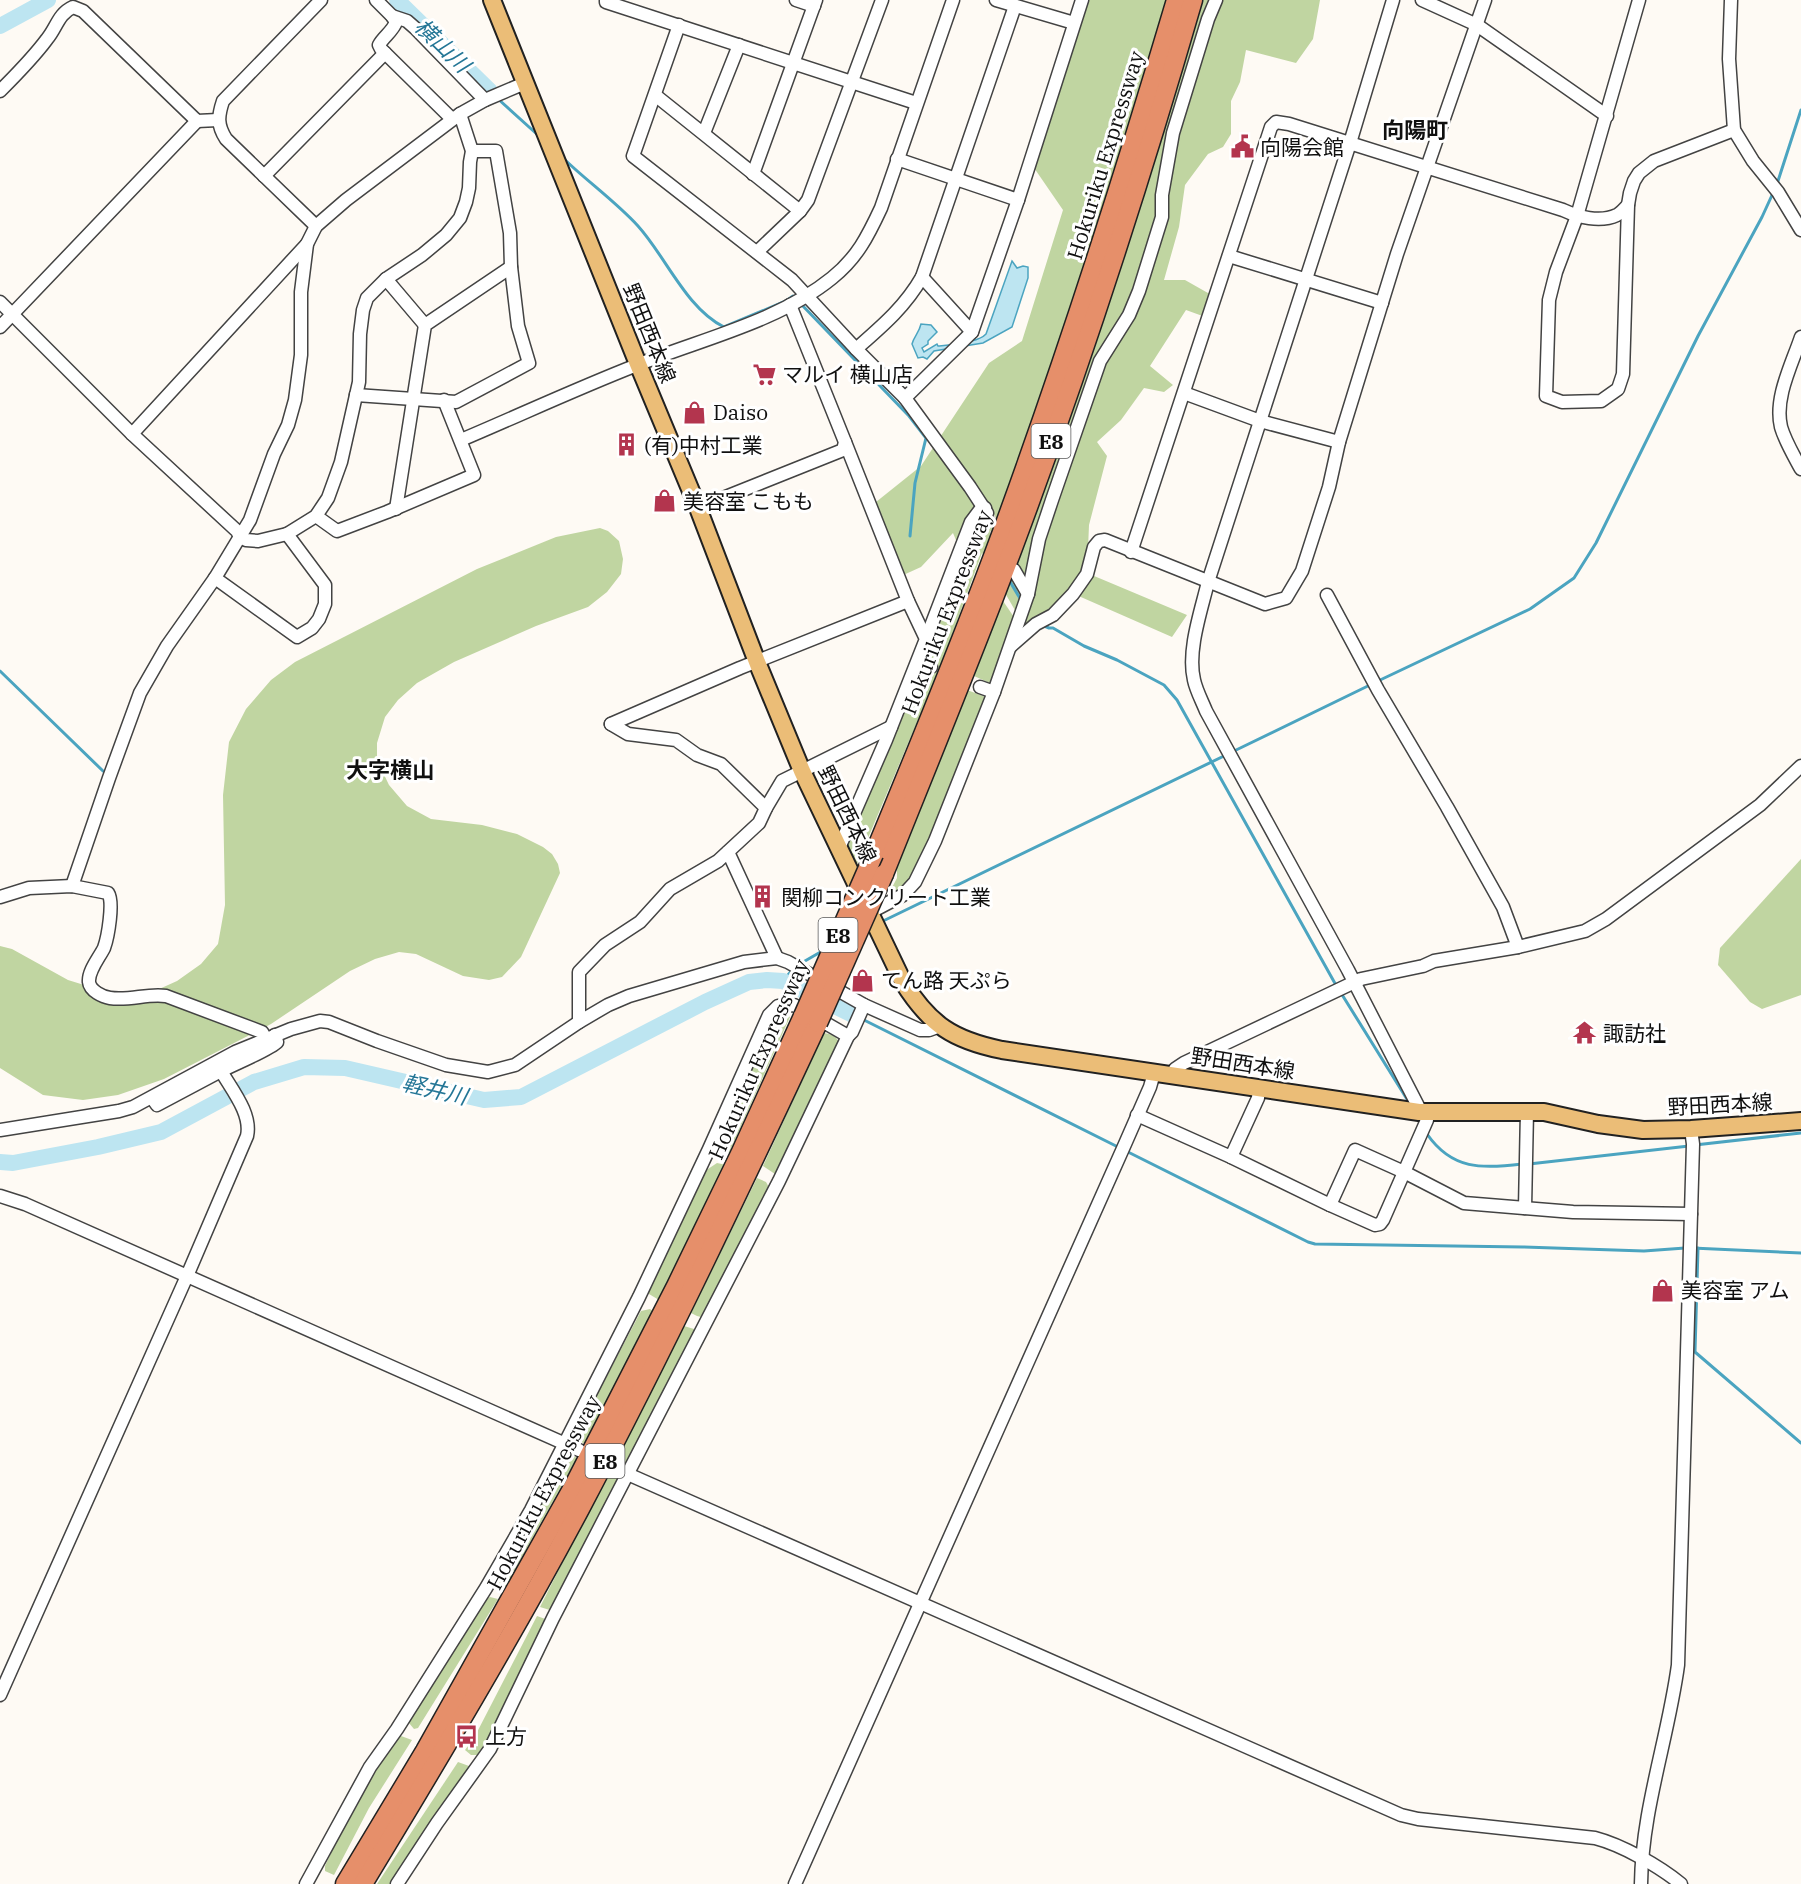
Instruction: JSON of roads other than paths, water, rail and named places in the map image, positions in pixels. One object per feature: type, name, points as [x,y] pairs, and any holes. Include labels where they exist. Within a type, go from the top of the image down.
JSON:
[{"type":"highway","name":"Hokuriku Expressway","points":[[363,1884],[446,1746],[580,1508],[692,1290],[811,1020],[874,854],[946,679],[1051,395],[1107,227],[1176,0]]},
{"type":"highway","name":"Hokuriku Expressway","points":[[345,1884],[425,1751],[572,1489],[884,874],[994,596],[1065,404],[1122,233],[1193,0]]},
{"type":"main road","name":"野田西本線","points":[[492,0],[802,771],[869,913],[911,994],[922,1010],[940,1026],[962,1039],[985,1047],[1423,1112],[1527,1111],[1692,1140],[1801,1121]]},
{"type":"street","points":[[316,226],[226,139],[220,130],[218,120],[223,101],[321,0]]},
{"type":"street","points":[[0,302],[132,434],[237,531],[240,537],[258,541],[287,534],[316,516],[328,498],[341,462],[359,382],[360,334],[367,298],[386,279],[422,255],[446,235],[459,218],[469,188],[472,151],[456,116],[385,53],[379,45],[396,22],[376,0]]},
{"type":"street","points":[[606,0],[606,2],[916,103]]},
{"type":"street","points":[[753,174],[815,3],[796,0]]},
{"type":"street","points":[[757,252],[800,211],[808,200],[882,0]]},
{"type":"street","points":[[461,440],[638,364],[768,316],[798,301],[833,278],[853,259],[881,208],[953,0]]},
{"type":"street","points":[[996,0],[1074,23]]},
{"type":"street","points":[[905,398],[972,332],[1018,200],[1082,0]]},
{"type":"street","points":[[869,913],[903,895],[915,882],[934,841],[994,692],[1027,597],[1039,539],[1100,361],[1130,315],[1139,291],[1162,217],[1162,195],[1173,132],[1216,0]]},
{"type":"street","points":[[1137,1115],[1231,1157],[1372,1225],[1378,1225],[1383,1220],[1427,1120],[1206,711],[1194,679],[1193,653],[1208,582],[1350,143],[1393,0]]},
{"type":"street","points":[[1422,0],[1477,25],[1607,116]]},
{"type":"street","points":[[1011,647],[1061,609],[1074,594],[1087,574],[1094,547],[1099,541],[1105,540],[1265,604],[1286,598],[1302,571],[1382,303],[1485,0]]},
{"type":"street","points":[[1639,0],[1607,116],[1549,300],[1546,396],[1562,402],[1601,401],[1618,389],[1623,374],[1628,205],[1634,181],[1654,161],[1734,130]]},
{"type":"street","points":[[1731,0],[1729,59],[1734,130],[1753,161],[1778,192],[1801,230]]},
{"type":"street","points":[[856,349],[900,309],[922,278],[1015,6]]},
{"type":"street","points":[[0,91],[44,44],[65,11],[73,7],[83,11],[197,121]]},
{"type":"street","points":[[392,16],[407,21],[416,28],[487,99]]},
{"type":"street","points":[[679,26],[633,156],[792,280],[845,442],[908,601],[926,639]]},
{"type":"street","points":[[704,133],[739,45]]},
{"type":"street","points":[[264,176],[385,53]]},
{"type":"street","points":[[132,434],[307,244],[316,226],[346,200],[456,116],[487,99],[525,83]]},
{"type":"street","points":[[655,95],[800,211]]},
{"type":"street","points":[[0,327],[197,121],[218,120]]},
{"type":"street","points":[[1131,552],[1271,127],[1276,122],[1350,143],[1577,216],[1600,218],[1618,215],[1628,205]]},
{"type":"street","points":[[356,395],[456,402],[529,363],[518,326],[511,267],[510,233],[496,151],[472,151]]},
{"type":"street","points":[[897,159],[1018,200]]},
{"type":"street","points":[[72,886],[141,693],[167,646],[215,578],[250,520],[274,454],[288,425],[295,399],[301,356],[301,292],[307,244]]},
{"type":"street","points":[[1229,256],[1382,303]]},
{"type":"street","points":[[396,508],[425,325],[511,267]]},
{"type":"street","points":[[922,278],[972,332]]},
{"type":"street","points":[[386,279],[425,325]]},
{"type":"street","points":[[798,301],[856,349],[905,398],[979,515],[839,848]]},
{"type":"street","points":[[1801,337],[1785,384],[1780,408],[1781,427],[1801,469]]},
{"type":"street","points":[[1184,393],[1260,421],[1339,442]]},
{"type":"street","points":[[316,516],[337,531],[474,475],[444,400]]},
{"type":"street","points":[[698,508],[840,453],[845,442]]},
{"type":"street","points":[[215,578],[297,638],[312,628],[319,619],[325,604],[325,585],[287,534]]},
{"type":"street","points":[[1014,570],[1027,597]]},
{"type":"street","points":[[1327,596],[1375,685],[1503,907],[1518,946]]},
{"type":"street","points":[[766,808],[722,764],[697,755],[676,740],[628,734],[611,724],[908,601]]},
{"type":"street","points":[[918,662],[931,667]]},
{"type":"street","points":[[980,687],[994,692]]},
{"type":"street","points":[[579,1022],[579,972],[605,945],[640,922],[670,889],[718,861],[728,852],[759,823],[782,781],[891,727]]},
{"type":"street","points":[[1174,1075],[1175,1069],[1184,1063],[1354,983],[1385,973],[1423,966],[1434,961],[1585,931],[1606,919],[1760,805],[1801,766]]},
{"type":"street","points":[[728,852],[777,958]]},
{"type":"street","points":[[0,897],[29,888],[72,886],[108,893],[110,896],[106,939],[90,975],[89,982],[92,988],[112,998],[166,996],[262,1032],[277,1042],[223,1076],[158,1105],[152,1098]]},
{"type":"street","points":[[0,1130],[119,1111],[152,1098],[236,1052],[271,1037],[320,1021],[329,1022],[446,1065],[488,1072],[515,1065],[579,1022],[629,996],[744,962],[777,958],[790,963],[863,1007],[920,1030],[940,1026]]},
{"type":"street","points":[[306,1884],[370,1767],[397,1729],[486,1588],[531,1510],[664,1245],[769,1015],[778,1006],[794,1005],[848,1036]]},
{"type":"street","points":[[398,1884],[437,1823],[490,1749],[553,1618],[774,1192],[863,1007]]},
{"type":"street","points":[[795,1884],[1154,1073]]},
{"type":"street","points":[[0,1695],[188,1276],[248,1136],[247,1117],[223,1076]]},
{"type":"street","points":[[1231,1157],[1258,1098],[1259,1088]]},
{"type":"street","points":[[1525,1208],[1527,1111]]},
{"type":"street","points":[[1641,1884],[1647,1816],[1674,1694],[1678,1665],[1692,1140]]},
{"type":"street","points":[[1330,1205],[1355,1150],[1464,1203],[1574,1212],[1691,1214]]},
{"type":"street","points":[[0,1196],[25,1204],[579,1450]]},
{"type":"street","points":[[614,1468],[1401,1815],[1437,1822],[1595,1838],[1611,1843],[1642,1859],[1681,1884]]},
{"type":"water","points":[[1012,261],[1017,268],[1028,267],[1028,278],[1012,327],[983,343],[934,351],[927,359],[918,358],[912,344],[921,324],[931,325],[937,332],[922,348],[924,352],[937,344],[938,346],[964,343],[977,340],[986,334]]},
{"type":"waterway","name":"横山川","points":[[0,26],[48,0]]},
{"type":"waterway","name":"横山川","points":[[397,0],[490,91]]},
{"type":"waterway","points":[[497,98],[539,136]]},
{"type":"waterway","points":[[1777,184],[1801,110]]},
{"type":"waterway","points":[[564,159],[638,226],[698,308],[724,327],[793,296],[794,298]]},
{"type":"waterway","points":[[1378,681],[1530,609],[1574,578],[1596,543],[1698,336],[1773,193]]},
{"type":"waterway","points":[[801,304],[909,416],[926,438],[915,483],[910,536]]},
{"type":"waterway","points":[[1009,580],[1021,600]]},
{"type":"waterway","points":[[1042,625],[1053,628],[1084,646],[1117,660],[1164,685],[1177,700],[1337,987]]},
{"type":"waterway","points":[[0,671],[103,771]]},
{"type":"waterway","points":[[1232,752],[1372,684]]},
{"type":"waterway","points":[[881,922],[1226,755]]},
{"type":"waterway","points":[[798,965],[824,950]]},
{"type":"waterway","points":[[783,981],[793,969]]},
{"type":"waterway","name":"軽井川","points":[[0,1162],[13,1163],[161,1132],[254,1082],[304,1067],[345,1068],[484,1100],[521,1097],[705,1002],[749,982],[783,981],[853,1015]]},
{"type":"waterway","points":[[1341,993],[1410,1104]]},
{"type":"waterway","points":[[860,1018],[1120,1148]]},
{"type":"waterway","points":[[1695,1145],[1801,1133]]},
{"type":"waterway","points":[[1427,1134],[1437,1146],[1457,1161],[1481,1166],[1522,1164]]},
{"type":"waterway","points":[[1529,1164],[1689,1146]]},
{"type":"waterway","points":[[1126,1151],[1315,1244],[1644,1251],[1685,1248]]},
{"type":"waterway","points":[[1692,1248],[1801,1253]]},
{"type":"waterway","points":[[1698,1248],[1695,1352],[1801,1443]]},
{"type":"tunnel","points":[[987,513],[1001,542]]},
{"type":"place","name":"向陽会館","points":[[1242,147]]},
{"type":"place","name":"マルイ 横山店","points":[[764,374]]},
{"type":"place","name":"Daiso","points":[[695,412]]},
{"type":"place","name":"(有)中村工業","points":[[626,445]]},
{"type":"place","name":"美容室 こもも","points":[[665,501]]},
{"type":"place","name":"関柳コンクリート工業","points":[[763,897]]},
{"type":"place","name":"てん路 天ぷら","points":[[863,980]]},
{"type":"place","name":"諏訪社","points":[[1585,1033]]},
{"type":"place","name":"美容室 アム","points":[[1663,1290]]},
{"type":"place","name":"上方","points":[[467,1736]]},
{"type":"district","name":"向陽町","points":[[1415,129]]},
{"type":"district","name":"大字横山","points":[[390,769]]}]
